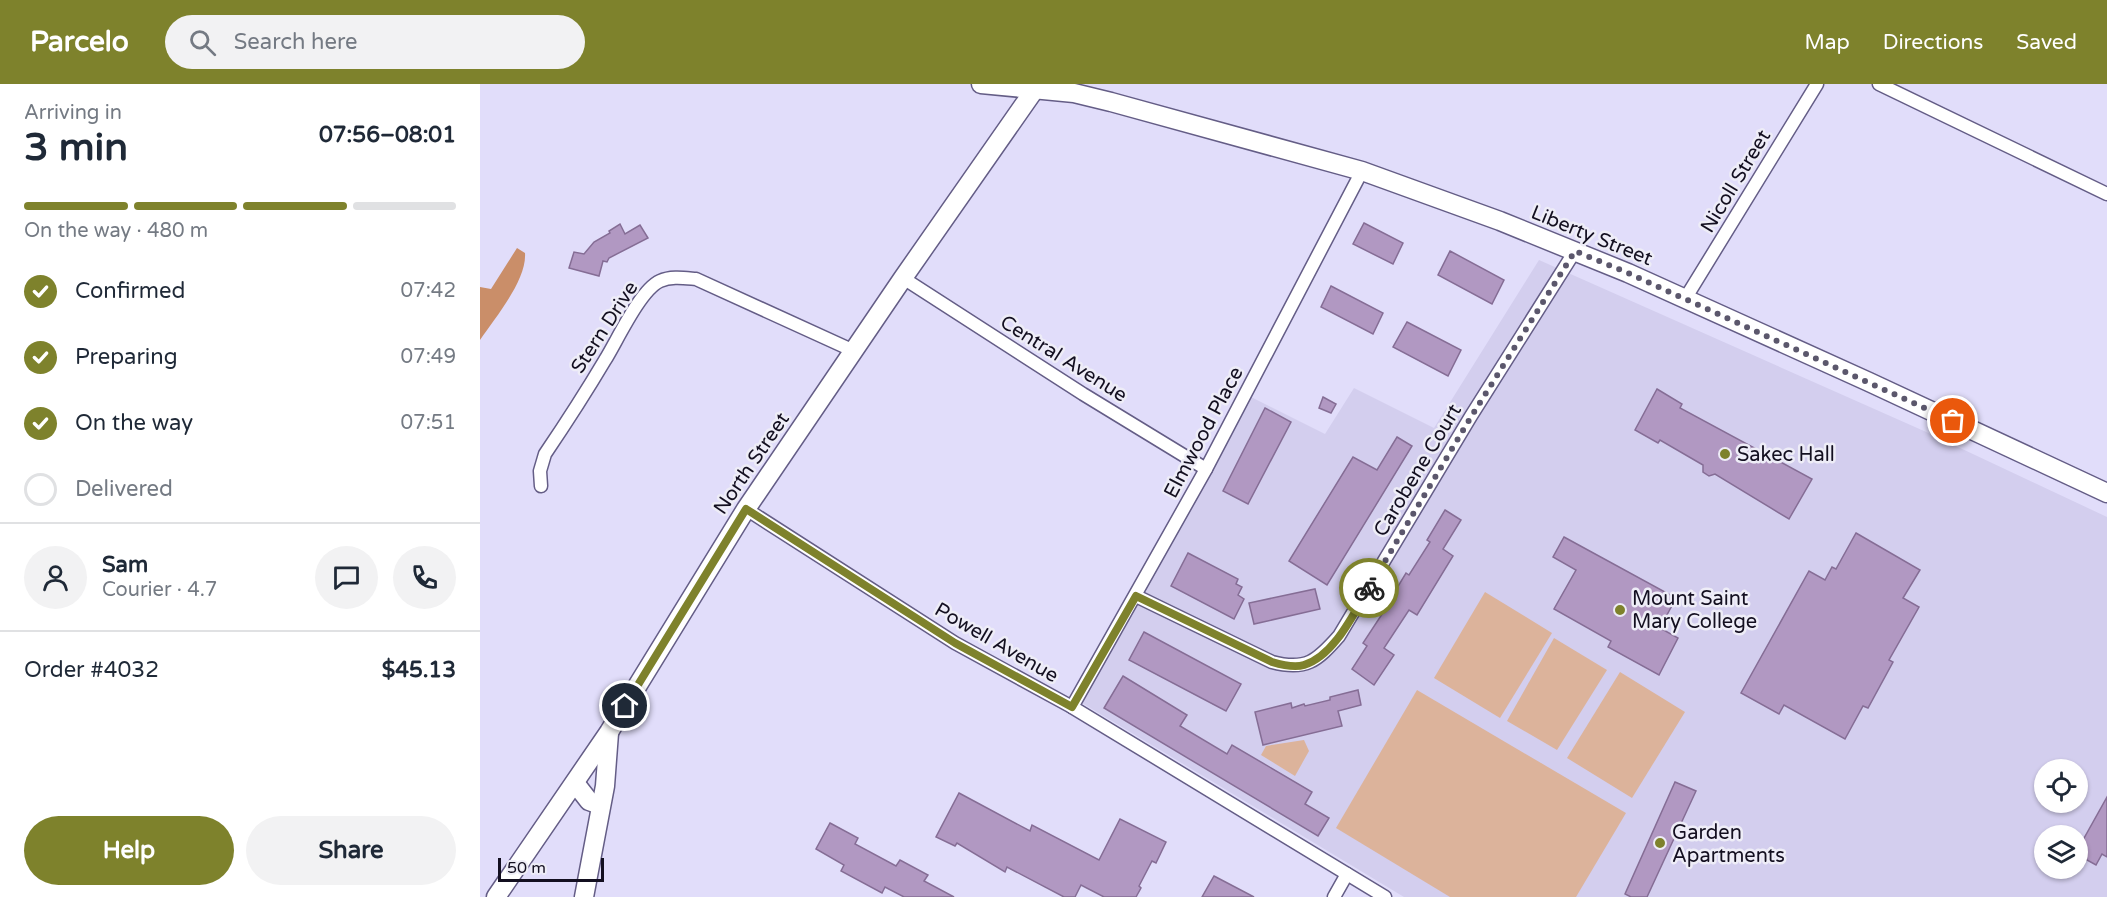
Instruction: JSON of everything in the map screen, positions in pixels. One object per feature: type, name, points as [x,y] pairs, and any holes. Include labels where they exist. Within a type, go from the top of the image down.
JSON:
[{"type":"street","name":"Liberty Street","points":[[981,84],[1039,86],[1111,102],[1362,171],[1500,221],[1686,299],[2107,493]]},
{"type":"street","name":"Nicoll Street","points":[[1686,299],[1817,84]]},
{"type":"street","points":[[1879,84],[2107,194]]},
{"type":"street","name":"North Street","points":[[584,897],[605,786],[609,732],[746,509],[903,279],[1039,86]]},
{"type":"street","name":"Elmwood Place","points":[[1072,707],[1206,469],[1362,171]]},
{"type":"street","name":"Carobene Court","points":[[1136,596],[1272,662],[1286,666],[1303,666],[1321,657],[1345,628],[1471,417],[1575,251]]},
{"type":"street","name":"Stern Drive","points":[[541,486],[540,471],[545,454],[605,361],[634,310],[649,288],[660,281],[675,277],[696,279],[854,351]]},
{"type":"street","name":"Central Avenue","points":[[903,279],[1083,394],[1206,469]]},
{"type":"street","name":"Powell Avenue","points":[[746,509],[955,643],[1072,707],[1385,897]]},
{"type":"street","points":[[496,897],[609,732]]},
{"type":"street","points":[[575,783],[589,801],[600,805]]},
{"type":"street","points":[[1334,897],[1347,874]]},
{"type":"shaded area","points":[[517,248],[525,253],[521,275],[516,287],[480,340],[480,287],[491,289]]},
{"type":"shaded area","name":"Mount Saint Mary College","points":[[1539,260],[1924,431],[2107,517],[2107,897],[1404,897],[1082,703],[1251,397],[1325,434],[1354,388],[1434,428]]},
{"type":"shaded area","points":[[1485,592],[1552,633],[1500,718],[1434,678]]},
{"type":"shaded area","points":[[1554,638],[1607,670],[1557,750],[1507,721]]},
{"type":"shaded area","points":[[1620,672],[1685,712],[1632,798],[1567,758]]},
{"type":"shaded area","points":[[1417,690],[1626,813],[1576,897],[1450,897],[1336,828]]},
{"type":"shaded area","points":[[1304,740],[1309,751],[1295,776],[1261,755],[1266,746]]},
{"type":"building","points":[[1364,223],[1403,243],[1393,264],[1353,244]]},
{"type":"building","points":[[620,224],[625,234],[640,225],[648,238],[609,258],[607,262],[603,261],[599,276],[569,268],[574,252],[584,254],[594,242]]},
{"type":"building","points":[[1450,251],[1504,280],[1492,304],[1438,275]]},
{"type":"building","points":[[1331,286],[1383,313],[1373,334],[1321,307]]},
{"type":"building","points":[[1407,322],[1461,350],[1448,376],[1393,347]]},
{"type":"building","name":"Sakec Hall","points":[[1657,389],[1682,404],[1680,408],[1812,479],[1789,519],[1715,474],[1709,476],[1703,472],[1703,465],[1660,440],[1658,443],[1635,430]]},
{"type":"building","points":[[1323,397],[1336,404],[1331,413],[1319,408]]},
{"type":"building","points":[[1265,408],[1291,422],[1248,504],[1223,491]]},
{"type":"building","points":[[1397,437],[1412,446],[1327,585],[1289,561],[1353,457],[1377,470]]},
{"type":"building","points":[[1445,510],[1461,520],[1443,549],[1453,556],[1417,615],[1409,610],[1384,648],[1394,655],[1374,685],[1352,669],[1367,646],[1363,643],[1406,573],[1409,575],[1430,542],[1427,540]]},
{"type":"building","points":[[1856,533],[1920,570],[1903,598],[1919,607],[1889,660],[1893,662],[1868,708],[1863,706],[1845,739],[1784,705],[1779,714],[1741,693],[1809,571],[1825,580],[1832,567],[1836,569]]},
{"type":"building","points":[[1564,537],[1676,598],[1660,628],[1678,638],[1659,675],[1608,647],[1611,641],[1554,609],[1576,570],[1553,557]]},
{"type":"building","points":[[1188,553],[1238,579],[1236,584],[1242,587],[1238,595],[1244,599],[1234,619],[1171,586]]},
{"type":"building","points":[[1315,589],[1320,609],[1254,624],[1249,603]]},
{"type":"building","points":[[1144,632],[1241,684],[1226,711],[1129,660]]},
{"type":"building","points":[[1123,676],[1187,715],[1180,726],[1227,754],[1232,745],[1312,792],[1305,804],[1329,818],[1318,836],[1104,708]]},
{"type":"building","points":[[1358,690],[1361,705],[1338,711],[1342,726],[1263,745],[1255,712],[1291,703],[1292,708],[1304,704],[1305,706]]},
{"type":"building","name":"Garden Apartments","points":[[1675,782],[1696,791],[1647,897],[1631,897],[1625,894]]},
{"type":"building","points":[[959,793],[1030,831],[1032,825],[1099,860],[1120,819],[1166,842],[1156,863],[1152,861],[1136,897],[1104,897],[1081,885],[1075,897],[1064,897],[1007,867],[1005,872],[957,843],[955,846],[936,837]]},
{"type":"building","points":[[2107,797],[2107,857],[2102,854],[2096,865],[2088,861],[2088,831]]},
{"type":"building","points":[[830,823],[858,838],[855,844],[896,866],[900,860],[928,875],[924,881],[954,897],[904,897],[885,887],[882,893],[841,871],[844,865],[816,849]]},
{"type":"building","points":[[1214,876],[1254,897],[1202,897]]},
{"type":"way so far","points":[[1369,588],[1471,417],[1575,251],[1953,421]]},
{"type":"place","name":"Sakec Hall","points":[[1725,454]]},
{"type":"place","name":"Mount Saint Mary College","points":[[1620,610]]},
{"type":"place","name":"Garden Apartments","points":[[1660,843]]},
{"type":"route","points":[[625,706],[746,509],[955,643],[1072,707],[1136,596],[1272,662],[1286,666],[1303,666],[1321,657],[1339,636],[1369,588]]}]
